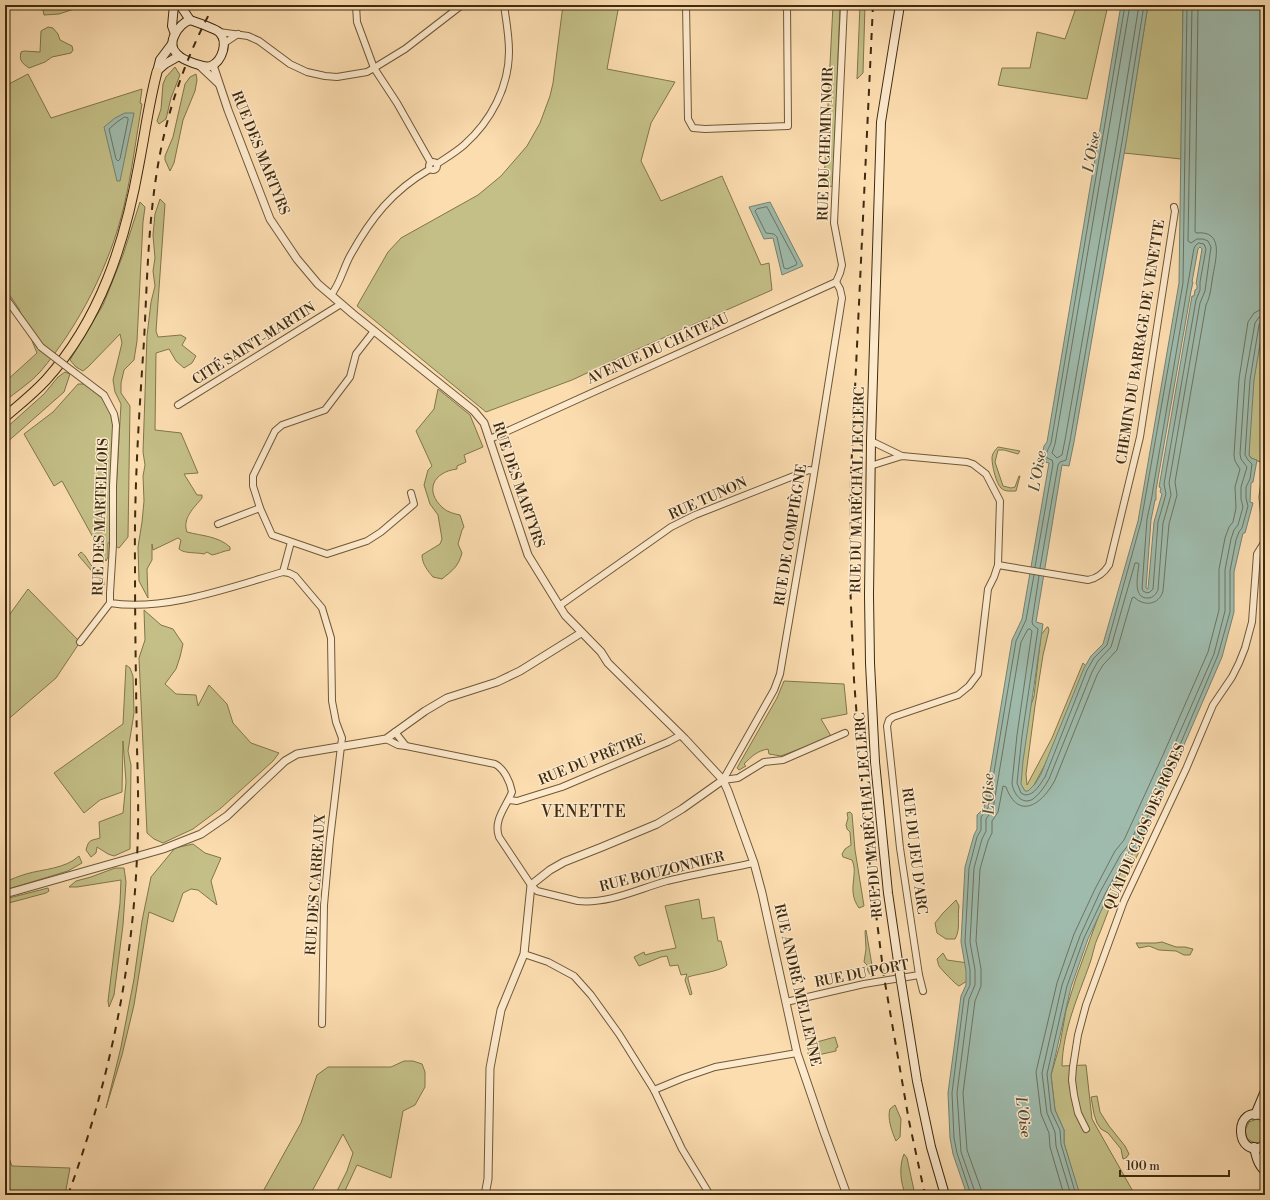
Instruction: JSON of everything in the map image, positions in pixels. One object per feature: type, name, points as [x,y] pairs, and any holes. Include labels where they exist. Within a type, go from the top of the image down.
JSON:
[{"type":"main road","points":[[174,5],[172,26],[175,34]]},
{"type":"main road","points":[[172,44],[176,54],[200,66],[213,65],[220,59],[223,51],[223,44],[219,32],[190,20],[180,5]]},
{"type":"main road","name":"RUE DU MARÉCHAL LECLERC","points":[[900,5],[880,122],[870,466],[869,595],[872,714],[883,848],[900,978],[917,1081],[931,1146],[945,1195]]},
{"type":"main road","points":[[5,417],[46,380],[85,328],[98,303],[114,263],[128,215],[139,166],[156,72],[160,60],[172,44],[175,34],[182,24],[190,20]]},
{"type":"main road","points":[[156,72],[165,64],[179,56]]},
{"type":"main road","points":[[1255,1115],[1265,1091]]},
{"type":"main road","points":[[1265,1117],[1261,1115],[1249,1116],[1245,1119],[1240,1129],[1241,1138],[1246,1144],[1257,1148],[1265,1145]]},
{"type":"main road","points":[[1254,1147],[1256,1159],[1261,1168],[1265,1171]]},
{"type":"street","points":[[356,5],[357,22],[374,68],[397,102],[433,165]]},
{"type":"street","points":[[219,32],[248,36],[259,41],[290,64],[307,72],[337,77],[368,72],[405,49],[462,5]]},
{"type":"street","points":[[331,295],[365,229],[379,211],[404,186],[464,145],[479,130],[491,114],[503,88],[509,52],[508,31],[504,5]]},
{"type":"street","points":[[686,5],[688,119],[693,128],[705,129],[788,126],[787,5]]},
{"type":"street","name":"RUE DU CHEMIN NOIR","points":[[836,282],[842,265],[834,223],[844,5]]},
{"type":"street","points":[[223,44],[238,34]]},
{"type":"street","name":"RUE DES MARTYRS","points":[[213,65],[217,73],[218,83],[270,219],[297,259],[318,284],[474,411],[484,423],[528,555],[559,606],[581,633],[601,652],[608,663],[681,735],[723,780]]},
{"type":"street","name":"RUE DES MARTYRS","points":[[200,66],[218,83]]},
{"type":"street","name":"CHEMIN DU BARRAGE DE VENETTE","points":[[998,565],[1081,579],[1093,579],[1100,575],[1109,565],[1140,437],[1175,211],[1174,207]]},
{"type":"street","name":"AVENUE DU CHÂTEAU","points":[[490,439],[836,282]]},
{"type":"street","name":"RUE DE COMPIÈGNE","points":[[723,780],[774,690],[780,674],[842,298],[840,288],[836,282]]},
{"type":"street","name":"RUE DES MARTELLOIS","points":[[5,297],[41,347],[104,395],[114,414],[116,426],[110,603],[135,606],[155,604],[205,595],[283,572]]},
{"type":"street","name":"CITÉ SAINT-MARTIN","points":[[178,405],[341,304]]},
{"type":"street","points":[[374,331],[356,354],[350,377],[325,410],[282,425],[275,431],[253,476],[253,486],[260,508],[272,535],[327,554],[367,541],[381,532],[414,504],[411,493]]},
{"type":"street","points":[[871,441],[902,456]]},
{"type":"street","points":[[888,460],[889,449]]},
{"type":"street","points":[[870,466],[902,456],[967,462],[973,464],[986,474],[1000,501],[998,565]]},
{"type":"street","name":"RUE TUNON","points":[[559,606],[671,527],[695,515],[808,470],[814,471]]},
{"type":"street","points":[[1265,480],[1263,497],[1265,520]]},
{"type":"street","points":[[218,524],[260,508]]},
{"type":"street","name":"QUAI DU CLOS DES ROSES","points":[[1086,1129],[1078,1113],[1072,1080],[1078,1035],[1086,1005],[1124,901],[1186,769],[1213,705],[1232,677],[1245,648],[1252,622],[1257,554],[1265,541]]},
{"type":"street","points":[[291,542],[283,572],[296,576],[322,608],[331,638],[332,700],[336,722],[342,738],[342,747]]},
{"type":"street","name":"RUE DU JEU D'ARC","points":[[923,991],[919,975],[900,848],[888,734],[889,720],[893,717],[958,695],[969,686],[978,674],[988,589],[998,565]]},
{"type":"street","points":[[80,642],[110,603]]},
{"type":"street","points":[[5,894],[163,849],[201,834],[227,816],[285,761],[297,754],[384,740],[424,711],[447,698],[497,682],[520,671],[581,633]]},
{"type":"street","points":[[395,732],[406,746]]},
{"type":"street","points":[[531,885],[550,870],[564,862],[657,824],[682,809],[723,780],[738,778],[764,762],[783,760],[845,733]]},
{"type":"street","name":"RUE DU PRÊTRE","points":[[509,800],[517,801],[547,793],[668,742],[681,735]]},
{"type":"street","points":[[384,740],[398,745],[495,764],[501,768],[512,788],[509,800],[498,819],[497,833],[531,885],[524,954],[501,1010],[490,1068],[488,1179],[485,1195]]},
{"type":"street","name":"RUE DES CARREAUX","points":[[322,1024],[324,904],[330,839],[342,747]]},
{"type":"street","name":"RUE ANDRÉ MELLENNE","points":[[723,780],[754,862],[797,1053],[847,1195]]},
{"type":"street","name":"RUE BOUZONNIER","points":[[531,885],[537,891],[585,902],[620,897],[668,881],[754,862]]},
{"type":"street","points":[[524,954],[548,962],[574,976],[581,982],[619,1034],[654,1090],[682,1149],[710,1195]]},
{"type":"street","name":"RUE DU PORT","points":[[786,1002],[864,984],[919,975]]},
{"type":"street","points":[[654,1090],[715,1067],[797,1053]]},
{"type":"shaded area","points":[[42,5],[87,5],[85,8],[77,8],[59,14],[44,15]]},
{"type":"shaded area","points":[[563,5],[619,5],[607,69],[675,82],[651,123],[641,161],[661,201],[722,176],[761,265],[769,263],[772,290],[572,380],[486,412],[357,306],[388,252],[401,238],[478,195],[501,176],[527,146],[540,123],[550,96]]},
{"type":"shaded area","points":[[833,5],[840,5],[833,186],[828,187],[824,183]]},
{"type":"shaded area","points":[[860,5],[865,5],[863,73],[857,79]]},
{"type":"shaded area","points":[[1077,5],[1108,5],[1087,99],[998,85],[1002,68],[1030,68],[1037,32],[1065,39]]},
{"type":"shaded area","points":[[1148,5],[1183,5],[1181,159],[1124,153]]},
{"type":"shaded area","points":[[48,27],[53,28],[58,34],[60,40],[72,46],[73,50],[71,53],[52,57],[45,62],[29,68],[20,58],[21,52],[40,52],[41,31]]},
{"type":"shaded area","points":[[175,67],[180,75],[171,98],[166,119],[159,124],[157,121],[161,109],[163,84],[166,77]]},
{"type":"shaded area","points":[[28,74],[51,118],[142,89],[140,103],[142,104],[132,168],[124,206],[118,228],[102,272],[80,315],[54,354],[36,376],[5,401],[5,382],[37,353],[19,309],[5,288],[5,86]]},
{"type":"shaded area","points":[[196,74],[197,80],[195,91],[183,120],[174,163],[170,171],[165,160],[165,156],[173,137],[185,84],[190,77]]},
{"type":"shaded area","points":[[160,199],[165,204],[156,331],[158,337],[181,335],[186,338],[182,345],[196,356],[192,363],[184,368],[176,361],[169,349],[156,353],[155,430],[181,433],[198,473],[184,474],[197,495],[202,495],[202,498],[192,509],[187,518],[187,532],[210,537],[225,543],[230,547],[230,550],[212,555],[207,552],[204,554],[184,552],[179,549],[181,540],[178,538],[153,550],[152,544],[152,560],[147,569],[148,598],[139,581],[138,547],[144,501],[143,476],[145,465],[143,452],[147,336],[151,302],[155,286],[153,271],[155,258],[153,235],[155,214]]},
{"type":"shaded area","points":[[140,202],[145,207],[137,341],[134,360],[124,370],[121,383],[121,393],[130,406],[128,537],[119,548],[113,545],[121,404],[115,392],[113,380],[122,343],[120,334],[83,371],[76,367],[70,360],[103,305],[123,255]]},
{"type":"shaded area","points":[[1265,314],[1265,432],[1260,462],[1251,458],[1249,455],[1249,406]]},
{"type":"shaded area","points":[[65,372],[70,374],[64,392],[5,444],[5,429],[44,394],[58,377]]},
{"type":"shaded area","points":[[78,384],[85,384],[102,398],[112,415],[115,451],[110,542],[108,543],[108,557],[106,561],[62,481],[54,486],[24,434],[53,412]]},
{"type":"shaded area","points":[[438,389],[470,415],[483,447],[464,455],[466,462],[457,466],[457,469],[442,474],[434,483],[433,489],[437,502],[447,511],[460,515],[464,527],[458,544],[462,553],[459,562],[455,568],[442,579],[433,577],[422,558],[422,555],[440,544],[442,539],[438,515],[430,504],[424,485],[428,470],[432,466],[416,431],[434,409]]},
{"type":"shaded area","points":[[998,447],[1020,451],[1018,454],[998,450],[995,462],[1003,486],[1011,488],[1015,487],[1020,476],[1016,491],[1004,490],[997,482],[992,458]]},
{"type":"shaded area","points":[[81,552],[92,566],[102,569],[104,585],[78,555]]},
{"type":"shaded area","points":[[28,589],[80,642],[56,678],[5,722],[5,621]]},
{"type":"shaded area","points":[[144,610],[161,625],[173,629],[183,644],[176,669],[165,684],[176,694],[196,695],[198,706],[209,685],[227,704],[233,723],[251,743],[279,753],[273,761],[221,808],[193,829],[163,843],[154,839],[147,833],[139,658],[145,640]]},
{"type":"shaded area","points":[[1047,627],[1049,630],[1043,655],[1026,774],[1027,785],[1052,738],[1083,663],[1087,667],[1055,746],[1033,787],[1026,793],[1019,783],[1030,708],[1034,696],[1041,635]]},
{"type":"shaded area","points":[[126,665],[130,668],[133,676],[134,713],[128,751],[131,765],[130,849],[114,856],[97,847],[96,853],[91,857],[86,850],[90,841],[100,838],[99,822],[123,813],[126,782],[123,741],[122,792],[100,800],[84,813],[54,773],[123,724]]},
{"type":"shaded area","points":[[784,681],[844,684],[847,714],[821,719],[831,736],[836,735],[781,756],[769,754],[768,749],[761,751],[752,756],[744,764],[746,766],[739,770],[737,768],[777,698]]},
{"type":"shaded area","points":[[850,812],[852,814],[855,850],[864,906],[859,908],[853,895],[854,866],[852,860],[843,857],[842,854],[845,849],[851,845],[850,832],[846,825],[848,818],[847,813]]},
{"type":"shaded area","points":[[193,844],[205,853],[221,858],[211,881],[217,905],[198,890],[191,889],[183,893],[173,922],[149,912],[134,1005],[122,1055],[106,1108],[121,1047],[134,979],[142,921],[151,877],[175,848]]},
{"type":"shaded area","points":[[1134,850],[1139,852],[1109,909],[1072,1013],[1065,1039],[1062,1066],[1086,1065],[1092,1119],[1135,1195],[1079,1195],[1064,1143],[1064,1130],[1055,1110],[1051,1075],[1060,1044],[1066,1010],[1101,909],[1122,870],[1129,862]]},
{"type":"shaded area","points":[[79,856],[82,863],[68,871],[5,890],[5,882],[26,874],[67,864]]},
{"type":"shaded area","points":[[115,868],[124,868],[126,882],[123,925],[114,995],[109,1007],[108,1001],[120,903],[121,880],[69,887],[76,881]]},
{"type":"shaded area","points":[[48,888],[49,891],[46,893],[5,904],[5,899]]},
{"type":"shaded area","points":[[699,899],[702,919],[714,917],[718,941],[721,941],[727,965],[715,971],[688,977],[692,994],[690,995],[685,980],[687,974],[681,975],[678,965],[670,966],[667,956],[639,966],[634,957],[644,952],[645,955],[676,948],[665,906]]},
{"type":"shaded area","points":[[956,900],[959,906],[957,935],[955,939],[946,939],[937,933],[935,923]]},
{"type":"shaded area","points":[[866,930],[874,977],[870,974],[867,965],[864,962]]},
{"type":"shaded area","points":[[1162,942],[1176,947],[1193,949],[1190,955],[1184,955],[1176,951],[1159,950],[1149,946],[1139,948],[1136,943]]},
{"type":"shaded area","points":[[943,953],[947,960],[968,963],[967,981],[959,986],[940,967],[937,959]]},
{"type":"shaded area","points":[[835,1037],[838,1047],[836,1048],[836,1051],[809,1057],[806,1045]]},
{"type":"shaded area","points":[[404,1061],[413,1061],[422,1064],[425,1072],[425,1087],[415,1105],[403,1111],[391,1178],[357,1165],[343,1195],[335,1195],[347,1171],[353,1153],[343,1134],[310,1195],[261,1195],[301,1123],[317,1075],[328,1067],[391,1067]]},
{"type":"shaded area","points":[[1097,1096],[1100,1112],[1125,1146],[1129,1154],[1126,1158],[1123,1159],[1121,1149],[1108,1133],[1101,1129],[1097,1123],[1091,1097]]},
{"type":"shaded area","points":[[895,1105],[901,1119],[900,1137],[896,1141],[889,1117],[890,1109]]},
{"type":"shaded area","points":[[1257,1119],[1265,1122],[1265,1139],[1256,1143],[1247,1138],[1245,1130],[1249,1122]]},
{"type":"shaded area","points":[[5,1148],[12,1166],[70,1168],[65,1195],[7,1195],[5,1188]]},
{"type":"shaded area","points":[[904,1154],[907,1158],[915,1195],[906,1195],[902,1185],[901,1169]]},
{"type":"water","name":"L'Oise","points":[[1121,5],[1148,5],[1127,137],[1074,442],[1069,466],[1062,465],[1036,622],[1043,624],[1023,761],[1021,784],[1025,791],[1028,791],[1035,784],[1041,774],[1084,668],[1091,656],[1103,644],[1138,521],[1179,283],[1183,5],[1265,5],[1265,314],[1254,380],[1249,455],[1251,458],[1257,460],[1253,482],[1251,483],[1250,502],[1253,503],[1245,533],[1243,533],[1234,572],[1234,612],[1222,657],[1177,761],[1137,848],[1128,859],[1108,896],[1088,939],[1071,987],[1051,1075],[1055,1110],[1064,1130],[1064,1143],[1080,1195],[967,1195],[953,1154],[950,1138],[948,1093],[961,996],[966,985],[966,971],[961,942],[965,867],[977,829],[977,815],[984,808],[1012,640],[1022,619],[1049,463],[1041,461],[1044,446],[1047,442]],"holes":[[[1200,247],[1202,249],[1196,284],[1197,289],[1195,290],[1194,296],[1192,296],[1159,487],[1161,488],[1160,492],[1162,494],[1154,522],[1148,589],[1146,588],[1151,520],[1156,500],[1156,490],[1198,249]]]},
{"type":"water","points":[[125,113],[134,113],[120,181],[117,181],[104,127],[115,118]]},
{"type":"water","points":[[770,202],[803,266],[782,275],[773,238],[764,239],[749,207]]},
{"type":"railway","points":[[68,1195],[95,1113],[116,1029],[124,986],[134,900],[138,816],[135,634],[135,509],[148,256],[154,192],[161,149],[178,85],[195,44],[214,5]]},
{"type":"railway","points":[[873,5],[851,474],[850,581],[854,680],[866,835],[884,977],[909,1121],[925,1195]]},
{"type":"district","name":"VENETTE","points":[[584,812]]}]
